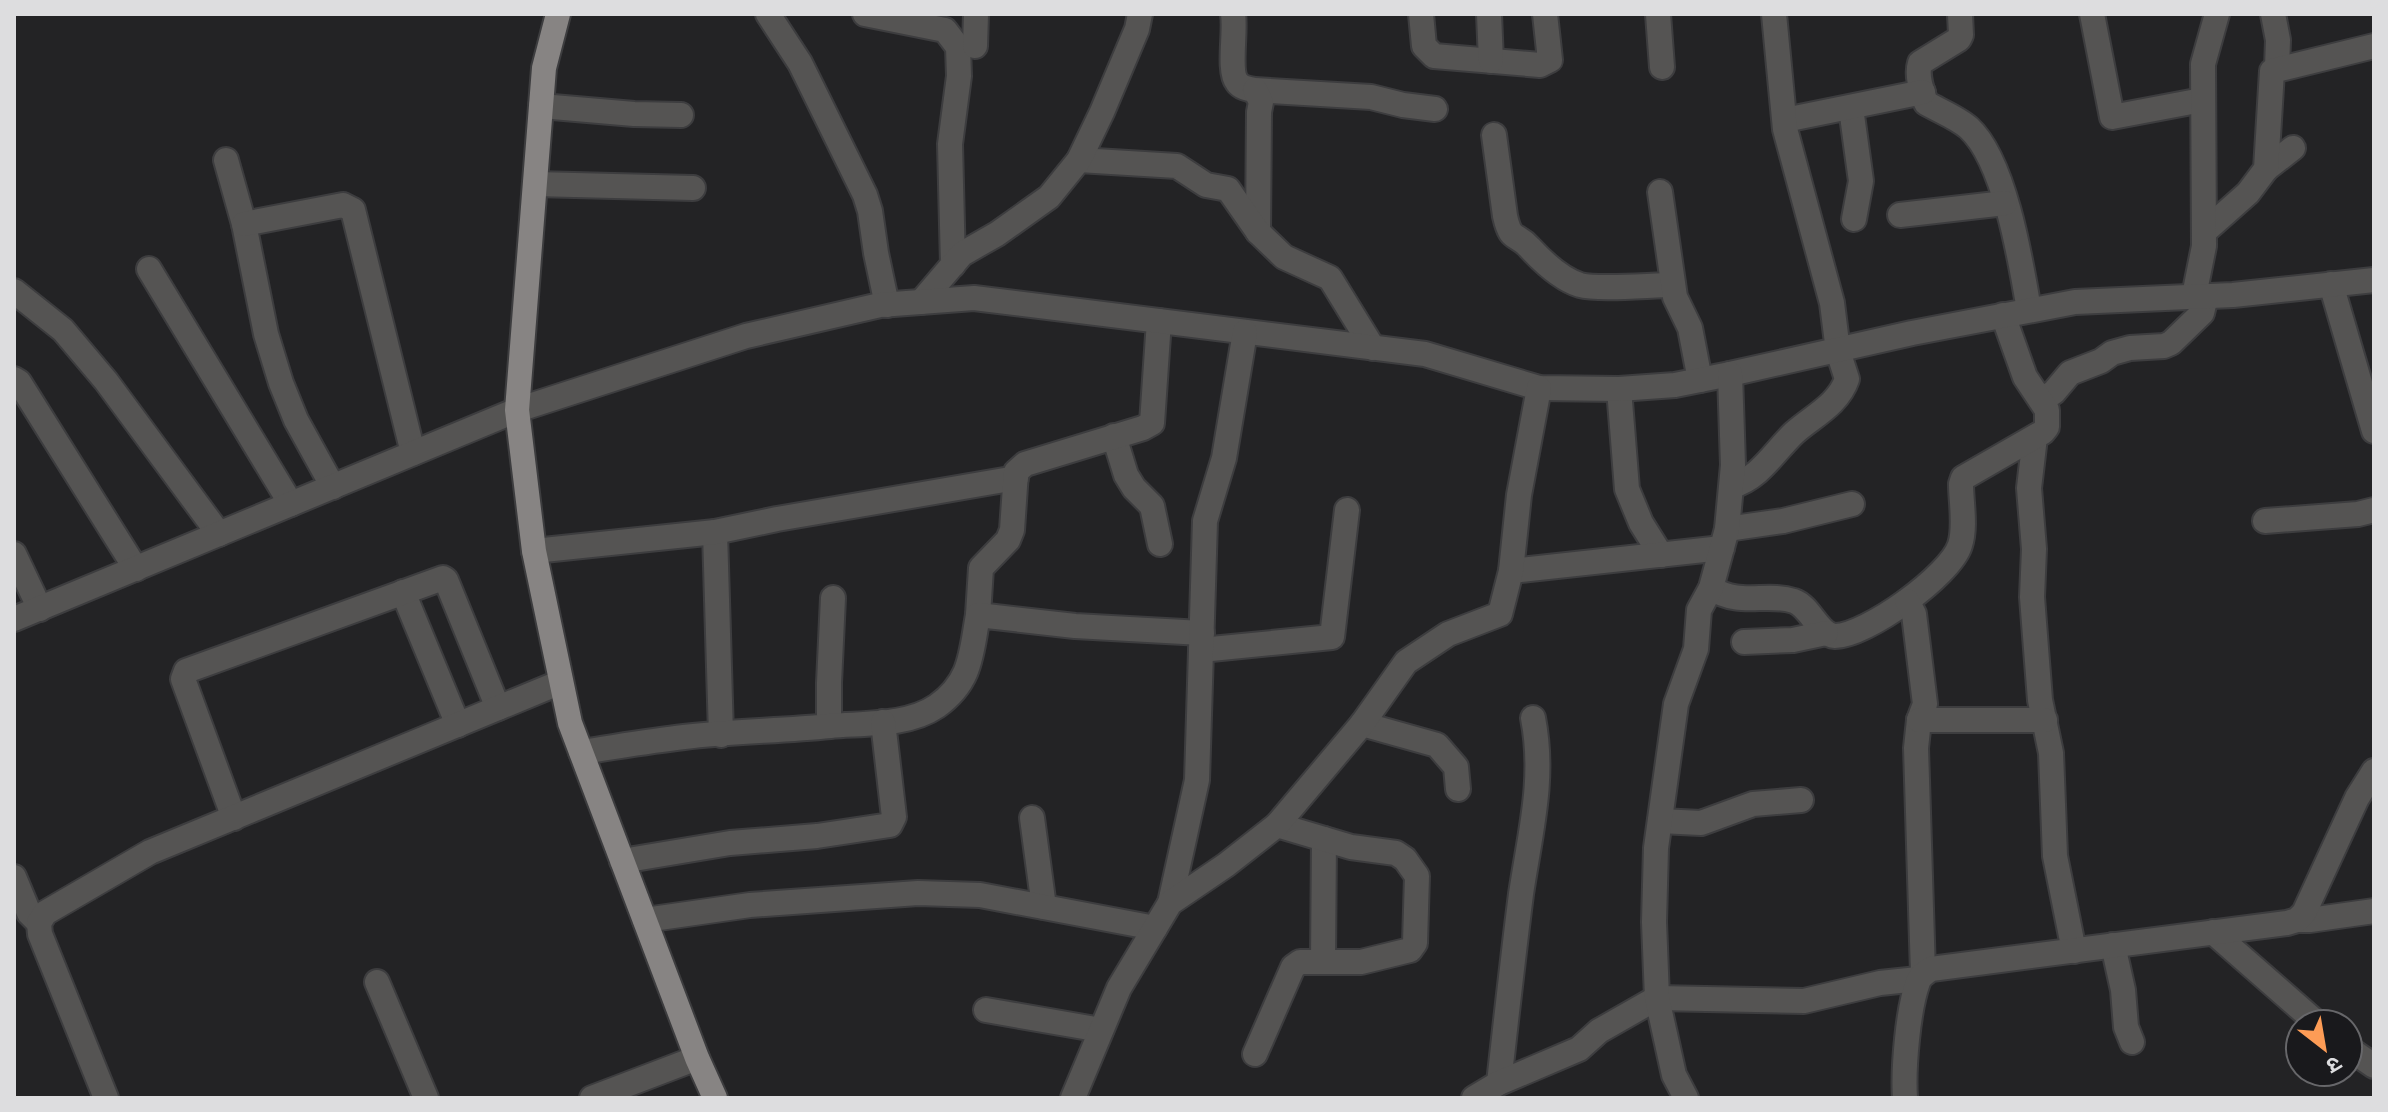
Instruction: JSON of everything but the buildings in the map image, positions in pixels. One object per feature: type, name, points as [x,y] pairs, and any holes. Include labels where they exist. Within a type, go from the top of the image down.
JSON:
[{"type":"main road","points":[[558,14],[544,68],[517,410],[534,551],[570,723],[715,1098]]},
{"type":"street","points":[[768,14],[800,63],[865,195],[887,305]]},
{"type":"street","points":[[865,14],[945,30],[958,47],[957,100],[950,144],[953,265]]},
{"type":"street","points":[[975,46],[976,14]]},
{"type":"street","points":[[921,302],[962,254],[997,234],[1049,197],[1079,160],[1137,29],[1140,14]]},
{"type":"street","points":[[1233,14],[1233,71],[1236,81],[1243,87],[1371,97],[1435,109]]},
{"type":"street","points":[[1421,14],[1424,46],[1434,56],[1540,65],[1550,60],[1545,14]]},
{"type":"street","points":[[1489,14],[1491,61]]},
{"type":"street","points":[[1658,14],[1662,67]]},
{"type":"street","points":[[1732,486],[1751,478],[1793,434],[1834,402],[1847,379],[1838,351],[1832,303],[1785,120],[1774,14]]},
{"type":"street","points":[[1960,14],[1959,39],[1920,63],[1918,69],[1923,92],[1926,103],[1970,129],[1993,164],[2015,232],[2029,310]]},
{"type":"street","points":[[2092,14],[2112,117],[2202,100]]},
{"type":"street","points":[[2042,400],[2054,392],[2070,373],[2101,361],[2112,353],[2171,343],[2202,313],[2202,100],[2206,46],[2217,14]]},
{"type":"street","points":[[2273,14],[2278,40],[2277,68]]},
{"type":"street","points":[[2266,169],[2270,74],[2277,68],[2374,46]]},
{"type":"street","points":[[1255,90],[1261,102],[1258,232]]},
{"type":"street","points":[[1785,120],[1923,92]]},
{"type":"street","points":[[541,106],[681,115]]},
{"type":"street","points":[[1851,108],[1861,181],[1854,219]]},
{"type":"street","points":[[1494,135],[1505,216],[1514,239],[1525,243],[1545,263],[1577,284],[1673,285]]},
{"type":"street","points":[[2204,232],[2248,193],[2266,169],[2293,148]]},
{"type":"street","points":[[226,160],[244,224],[266,334],[281,383],[296,420],[333,487]]},
{"type":"street","points":[[1079,160],[1177,166],[1206,185],[1228,189],[1258,232],[1284,257],[1330,278],[1373,348]]},
{"type":"street","points":[[535,184],[693,188]]},
{"type":"street","points":[[1660,192],[1673,285],[1690,328],[1700,380]]},
{"type":"street","points":[[1900,215],[2005,203]]},
{"type":"street","points":[[244,224],[343,205],[353,210],[413,453]]},
{"type":"street","points":[[149,269],[291,504]]},
{"type":"street","points":[[14,619],[517,410],[746,336],[887,305],[974,298],[1425,354],[1539,388],[1619,389],[1700,380],[1912,333],[2075,302],[2200,296],[2374,280]]},
{"type":"street","points":[[2331,284],[2374,431]]},
{"type":"street","points":[[14,291],[63,330],[98,371],[219,534]]},
{"type":"street","points":[[1711,588],[1731,599],[1793,601],[1803,605],[1826,633],[1833,636],[1861,628],[1907,601],[1946,568],[1960,544],[1963,478],[2047,427],[2047,410],[2025,377],[2003,315]]},
{"type":"street","points":[[581,752],[685,737],[883,722],[916,715],[936,706],[968,672],[978,615],[981,568],[1008,540],[1012,530],[1016,472],[1025,464],[1152,423],[1159,321]]},
{"type":"street","points":[[1073,1098],[1119,988],[1170,903],[1197,780],[1205,521],[1224,458],[1245,332]]},
{"type":"street","points":[[1686,1098],[1674,1075],[1657,998],[1654,922],[1660,821],[1676,704],[1696,649],[1699,610],[1711,588],[1725,538],[1732,486],[1730,374]]},
{"type":"street","points":[[14,379],[24,389],[136,569]]},
{"type":"street","points":[[1170,903],[1277,825],[1362,724],[1406,662],[1448,634],[1500,614],[1511,571],[1519,495],[1539,388]]},
{"type":"street","points":[[1619,389],[1627,489],[1641,523],[1661,555]]},
{"type":"street","points":[[1114,436],[1126,475],[1152,506],[1160,544]]},
{"type":"street","points":[[2035,437],[2030,479],[2034,549],[2031,584],[2040,700],[2051,753],[2055,856],[2074,951]]},
{"type":"street","points":[[534,551],[715,532],[1016,478]]},
{"type":"street","points":[[1511,571],[1661,555],[1852,504]]},
{"type":"street","points":[[978,615],[1202,642],[1332,637],[1335,591],[1347,510]]},
{"type":"street","points":[[2265,521],[2374,510]]},
{"type":"street","points":[[715,532],[721,735]]},
{"type":"street","points":[[14,554],[40,609]]},
{"type":"street","points":[[234,818],[183,675],[186,671],[440,578],[446,580],[498,708]]},
{"type":"street","points":[[403,592],[458,725]]},
{"type":"street","points":[[829,726],[833,598]]},
{"type":"street","points":[[1905,1098],[1911,1011],[1921,976],[1920,832],[1916,786],[1919,720],[1925,704],[1914,614],[1907,601]]},
{"type":"street","points":[[1744,642],[1793,640],[1826,633]]},
{"type":"street","points":[[106,1098],[40,934],[39,923],[45,913],[150,852],[561,682]]},
{"type":"street","points":[[1499,1083],[1515,939],[1539,784],[1539,750],[1533,718]]},
{"type":"street","points":[[1919,720],[2045,720]]},
{"type":"street","points":[[622,861],[730,843],[817,836],[890,825],[894,817],[883,722]]},
{"type":"street","points":[[1362,724],[1437,745],[1456,767],[1458,789]]},
{"type":"street","points":[[2297,920],[2304,913],[2357,798],[2374,771]]},
{"type":"street","points":[[1660,821],[1701,823],[1753,804],[1801,800]]},
{"type":"street","points":[[1032,818],[1044,907]]},
{"type":"street","points":[[1255,1054],[1293,967],[1300,962],[1361,962],[1413,948],[1417,876],[1412,867],[1396,853],[1367,851],[1277,825]]},
{"type":"street","points":[[1323,961],[1324,839]]},
{"type":"street","points":[[14,877],[29,913],[39,923]]},
{"type":"street","points":[[645,920],[750,905],[918,893],[980,895],[1155,928]]},
{"type":"street","points":[[1474,1098],[1499,1083],[1579,1049],[1599,1031],[1657,998],[1804,1001],[1921,976],[1931,969],[2374,911]]},
{"type":"street","points":[[2213,932],[2300,1008]]},
{"type":"street","points":[[2113,945],[2123,990],[2126,1027],[2132,1042]]},
{"type":"street","points":[[377,982],[426,1098]]},
{"type":"street","points":[[986,1010],[1101,1030]]},
{"type":"street","points":[[592,1098],[697,1058]]}]
